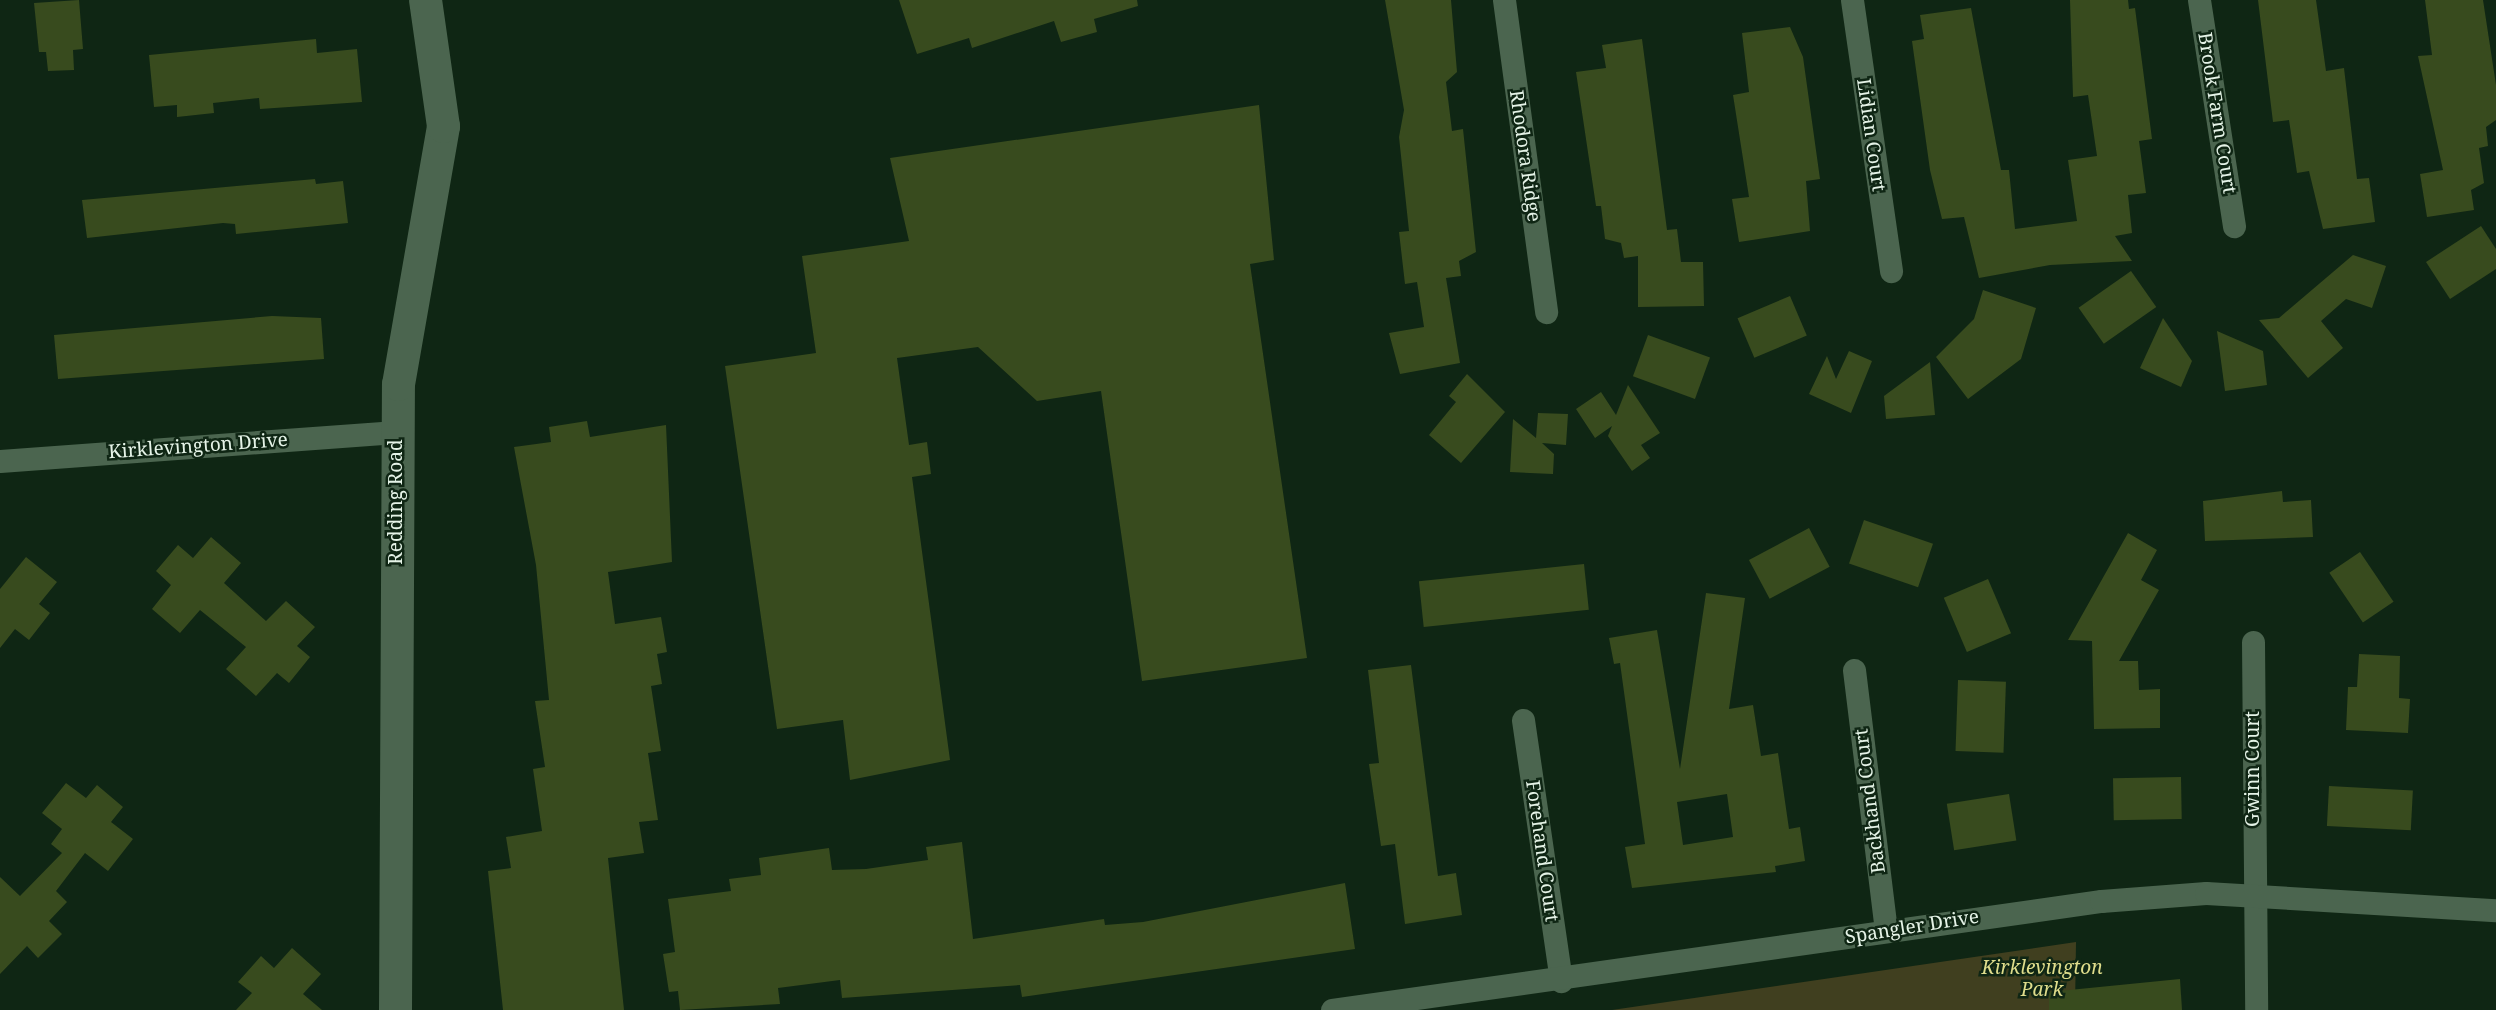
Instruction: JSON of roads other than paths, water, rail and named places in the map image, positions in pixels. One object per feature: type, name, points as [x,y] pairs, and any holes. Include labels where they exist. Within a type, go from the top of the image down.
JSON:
[{"type":"street","name":"Redding Road","points":[[395,1010],[398,384],[441,155],[441,98],[425,0]]},
{"type":"street","name":"Lidian Court","points":[[1852,0],[1891,271]]},
{"type":"street","name":"Brook Farm Court","points":[[2199,0],[2234,226]]},
{"type":"street","name":"Rhodora Ridge","points":[[1508,1],[1546,312]]},
{"type":"street","name":"Kirklevington Drive","points":[[0,461],[396,432]]},
{"type":"street","name":"Gwinn Court","points":[[2253,642],[2252,895],[2256,1010]]},
{"type":"street","name":"Backhand Court","points":[[1854,670],[1886,932]]},
{"type":"street","name":"Forehand Court","points":[[1523,720],[1561,981]]},
{"type":"street","name":"Spangler Drive","points":[[1332,1010],[1561,981],[2101,901],[2252,895],[2496,910]]},
{"type":"park label","name":"Kirklevington Park","points":[[2042,979]]}]
